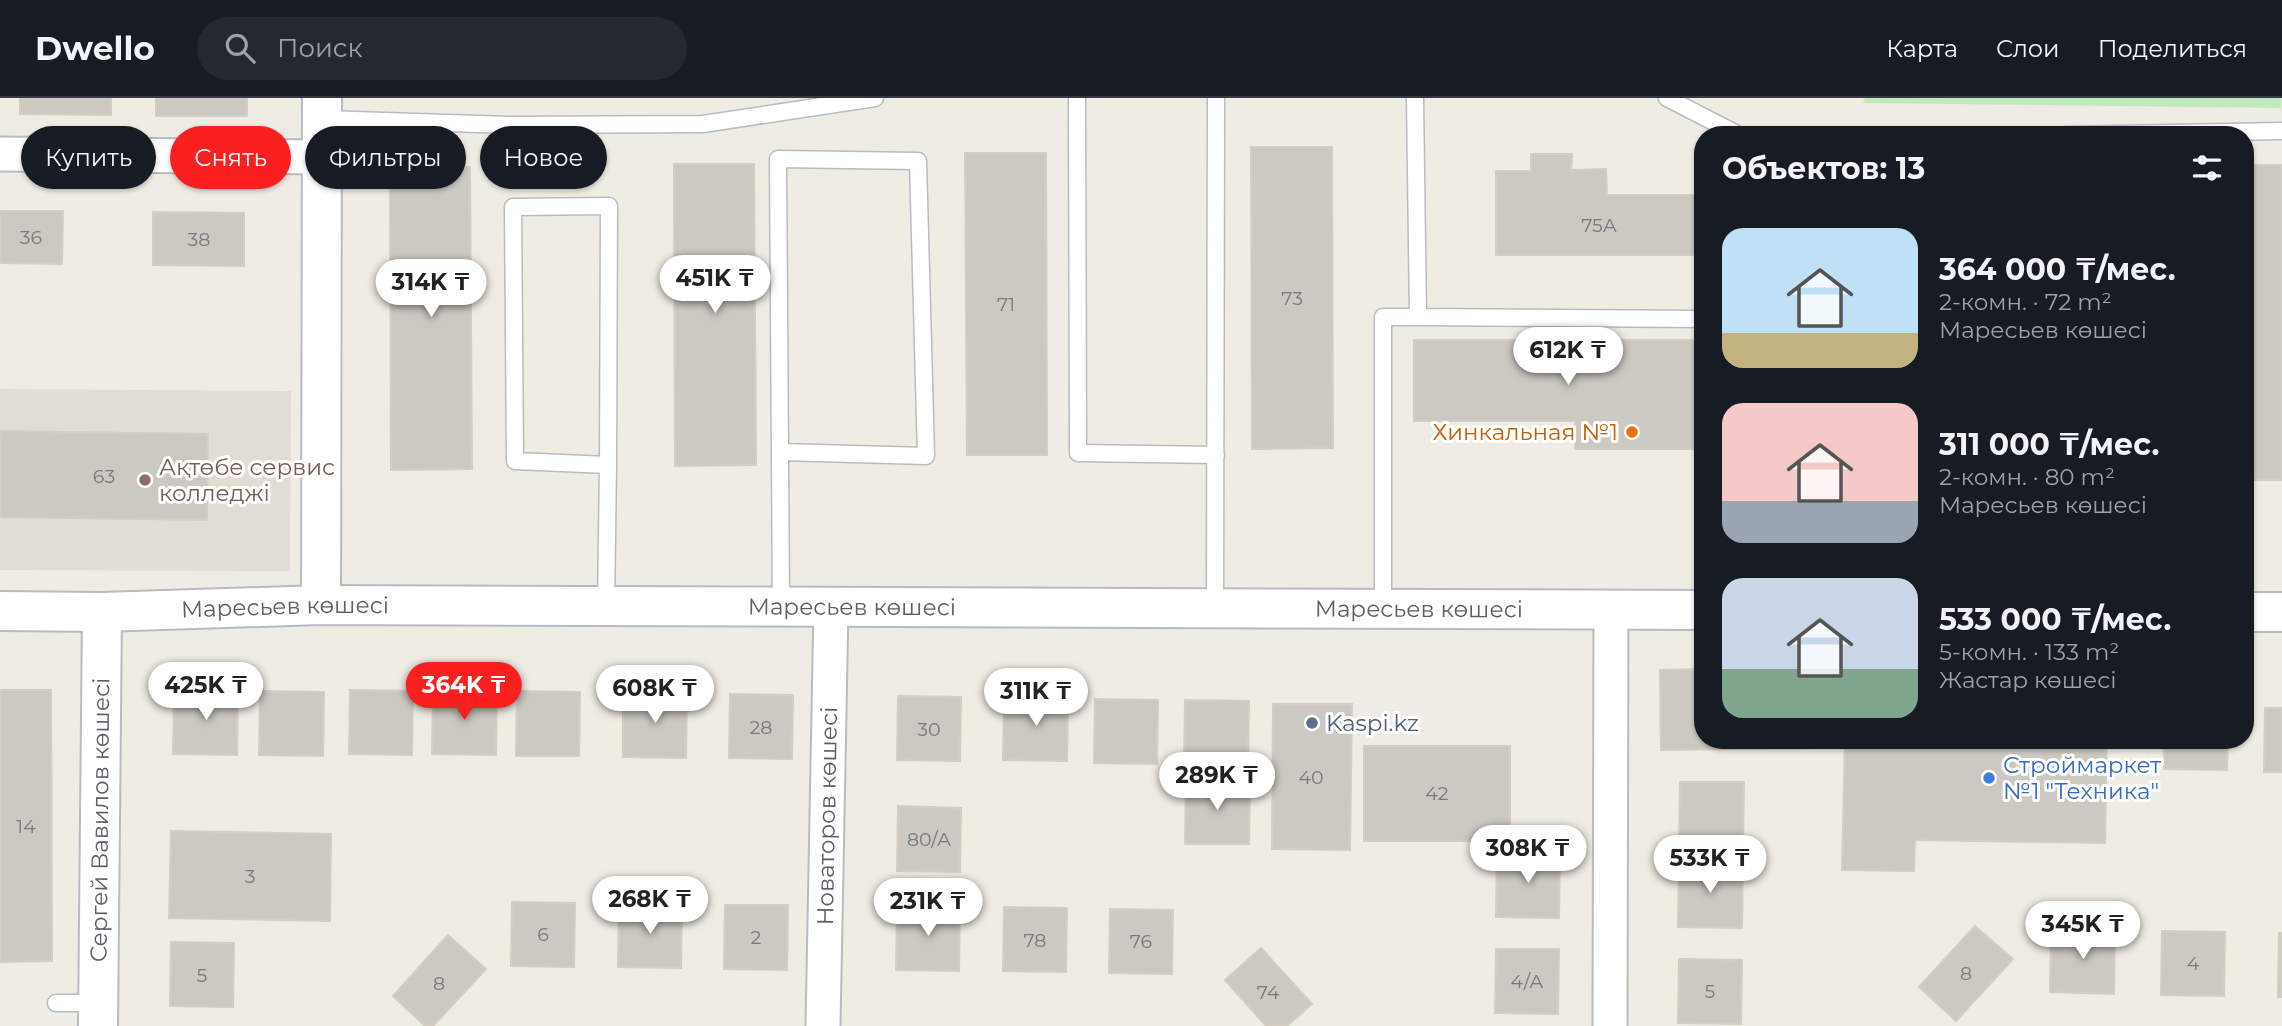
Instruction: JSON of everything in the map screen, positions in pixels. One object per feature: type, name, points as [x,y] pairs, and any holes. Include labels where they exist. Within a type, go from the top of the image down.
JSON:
[{"type":"main road","points":[[321,606],[323,189]]},
{"type":"main road","name":"Маресьев көшесі","points":[[0,611],[102,612],[321,606],[1694,610]]},
{"type":"main road","name":"Сергей Вавилов көшесі","points":[[98,1015],[102,612]]},
{"type":"main road","points":[[2254,612],[2282,612]]},
{"type":"street","points":[[0,154],[305,157]]},
{"type":"street","name":"Новаторов көшесі","points":[[823,1026],[831,607]]},
{"type":"street","points":[[1610,1026],[1611,609]]},
{"type":"lane","points":[[323,109],[513,125],[703,124],[875,98]]},
{"type":"lane","points":[[1077,98],[1078,453],[1216,455]]},
{"type":"lane","points":[[1216,98],[1216,608]]},
{"type":"lane","points":[[1415,98],[1418,317]]},
{"type":"lane","points":[[1667,98],[1721,126]]},
{"type":"lane","points":[[2254,132],[2282,131]]},
{"type":"lane","points":[[780,452],[926,456],[918,160],[778,159],[781,607]]},
{"type":"lane","points":[[606,606],[608,465],[609,206],[513,207],[515,461],[608,465]]},
{"type":"lane","points":[[1383,609],[1383,317],[1694,319]]},
{"type":"lane","points":[[56,1003],[98,1015]]},
{"type":"shaded area","name":"Ақтөбе сервис колледжі","points":[[0,389],[291,391],[290,571],[0,570]]},
{"type":"green space","points":[[1865,98],[2281,98],[2281,108],[1863,103]]},
{"type":"building","points":[[20,98],[111,98],[111,115],[20,114]]},
{"type":"building","points":[[156,98],[247,98],[247,116],[156,116]]},
{"type":"building","points":[[1251,147],[1332,147],[1333,448],[1252,449]]},
{"type":"building","points":[[965,153],[1046,153],[1047,455],[967,455]]},
{"type":"building","points":[[1531,154],[1572,154],[1571,170],[1606,169],[1607,195],[1694,195],[1694,255],[1496,255],[1496,171],[1531,171]]},
{"type":"building","points":[[674,164],[754,164],[756,465],[675,466]]},
{"type":"building","points":[[2254,165],[2282,165],[2282,480],[2254,480]]},
{"type":"building","points":[[466,167],[470,167],[472,469],[391,470],[390,189],[466,189]]},
{"type":"building","points":[[0,211],[63,211],[62,264],[0,263]]},
{"type":"building","points":[[153,212],[244,213],[244,266],[153,265]]},
{"type":"building","points":[[1414,340],[1694,340],[1694,449],[1575,449],[1575,421],[1414,421]]},
{"type":"building","points":[[0,431],[208,434],[207,520],[0,517]]},
{"type":"building","points":[[1694,669],[1694,749],[1738,749],[1661,750],[1660,670]]},
{"type":"building","points":[[0,690],[51,690],[52,961],[0,962]]},
{"type":"building","points":[[174,690],[238,691],[237,755],[173,754]]},
{"type":"building","points":[[350,690],[413,691],[412,755],[349,754]]},
{"type":"building","points":[[433,690],[497,691],[496,755],[432,754]]},
{"type":"building","points":[[260,691],[324,692],[323,756],[259,755]]},
{"type":"building","points":[[517,691],[580,692],[579,756],[516,756]]},
{"type":"building","points":[[623,693],[687,694],[686,758],[623,757]]},
{"type":"building","points":[[730,694],[793,695],[792,759],[729,758]]},
{"type":"building","points":[[898,696],[961,697],[960,761],[897,760]]},
{"type":"building","points":[[1004,696],[1068,697],[1067,761],[1003,760]]},
{"type":"building","points":[[1095,699],[1158,700],[1157,764],[1094,763]]},
{"type":"building","points":[[1185,700],[1249,701],[1248,765],[1184,764]]},
{"type":"building","points":[[1273,704],[1352,704],[1350,850],[1272,849]]},
{"type":"building","points":[[2265,708],[2282,708],[2282,772],[2264,772]]},
{"type":"building","points":[[1364,746],[1510,746],[1510,841],[1364,841]]},
{"type":"building","points":[[1845,749],[2107,749],[2105,843],[1915,840],[1914,871],[1842,870]]},
{"type":"building","points":[[2164,749],[2228,749],[2227,770],[2164,769]]},
{"type":"building","points":[[1186,779],[1250,780],[1249,844],[1185,844]]},
{"type":"building","points":[[1680,782],[1744,782],[1743,847],[1679,846]]},
{"type":"building","points":[[898,806],[961,808],[960,872],[897,871]]},
{"type":"building","points":[[171,831],[331,834],[330,921],[169,918]]},
{"type":"building","points":[[1497,853],[1560,853],[1559,918],[1496,917]]},
{"type":"building","points":[[1679,863],[1743,864],[1742,928],[1678,927]]},
{"type":"building","points":[[512,902],[575,903],[574,967],[511,966]]},
{"type":"building","points":[[619,903],[682,904],[681,968],[618,967]]},
{"type":"building","points":[[725,905],[788,905],[787,970],[724,969]]},
{"type":"building","points":[[897,906],[960,907],[959,971],[896,970]]},
{"type":"building","points":[[1004,907],[1067,908],[1066,972],[1003,971]]},
{"type":"building","points":[[1110,909],[1173,910],[1172,974],[1109,973]]},
{"type":"building","points":[[1975,926],[2013,959],[1956,1021],[1919,987]]},
{"type":"building","points":[[2051,928],[2115,929],[2114,994],[2050,992]]},
{"type":"building","points":[[2162,931],[2225,932],[2224,996],[2161,995]]},
{"type":"building","points":[[2279,933],[2282,933],[2282,997],[2278,997]]},
{"type":"building","points":[[448,935],[486,969],[433,1026],[425,1026],[393,996]]},
{"type":"building","points":[[171,942],[234,943],[233,1007],[170,1006]]},
{"type":"building","points":[[1261,948],[1312,1004],[1287,1026],[1266,1026],[1225,980]]},
{"type":"building","points":[[1496,949],[1559,949],[1558,1014],[1495,1013]]},
{"type":"building","points":[[1679,959],[1742,960],[1741,1024],[1678,1023]]},
{"type":"place","name":"Хинкальная №1","points":[[1632,432]]},
{"type":"place","name":"Ақтөбе сервис колледжі","points":[[145,480]]},
{"type":"place","name":"Kaspi.kz","points":[[1312,723]]},
{"type":"place","name":"Строймаркет №1 \"Техника\"","points":[[1989,778]]}]
